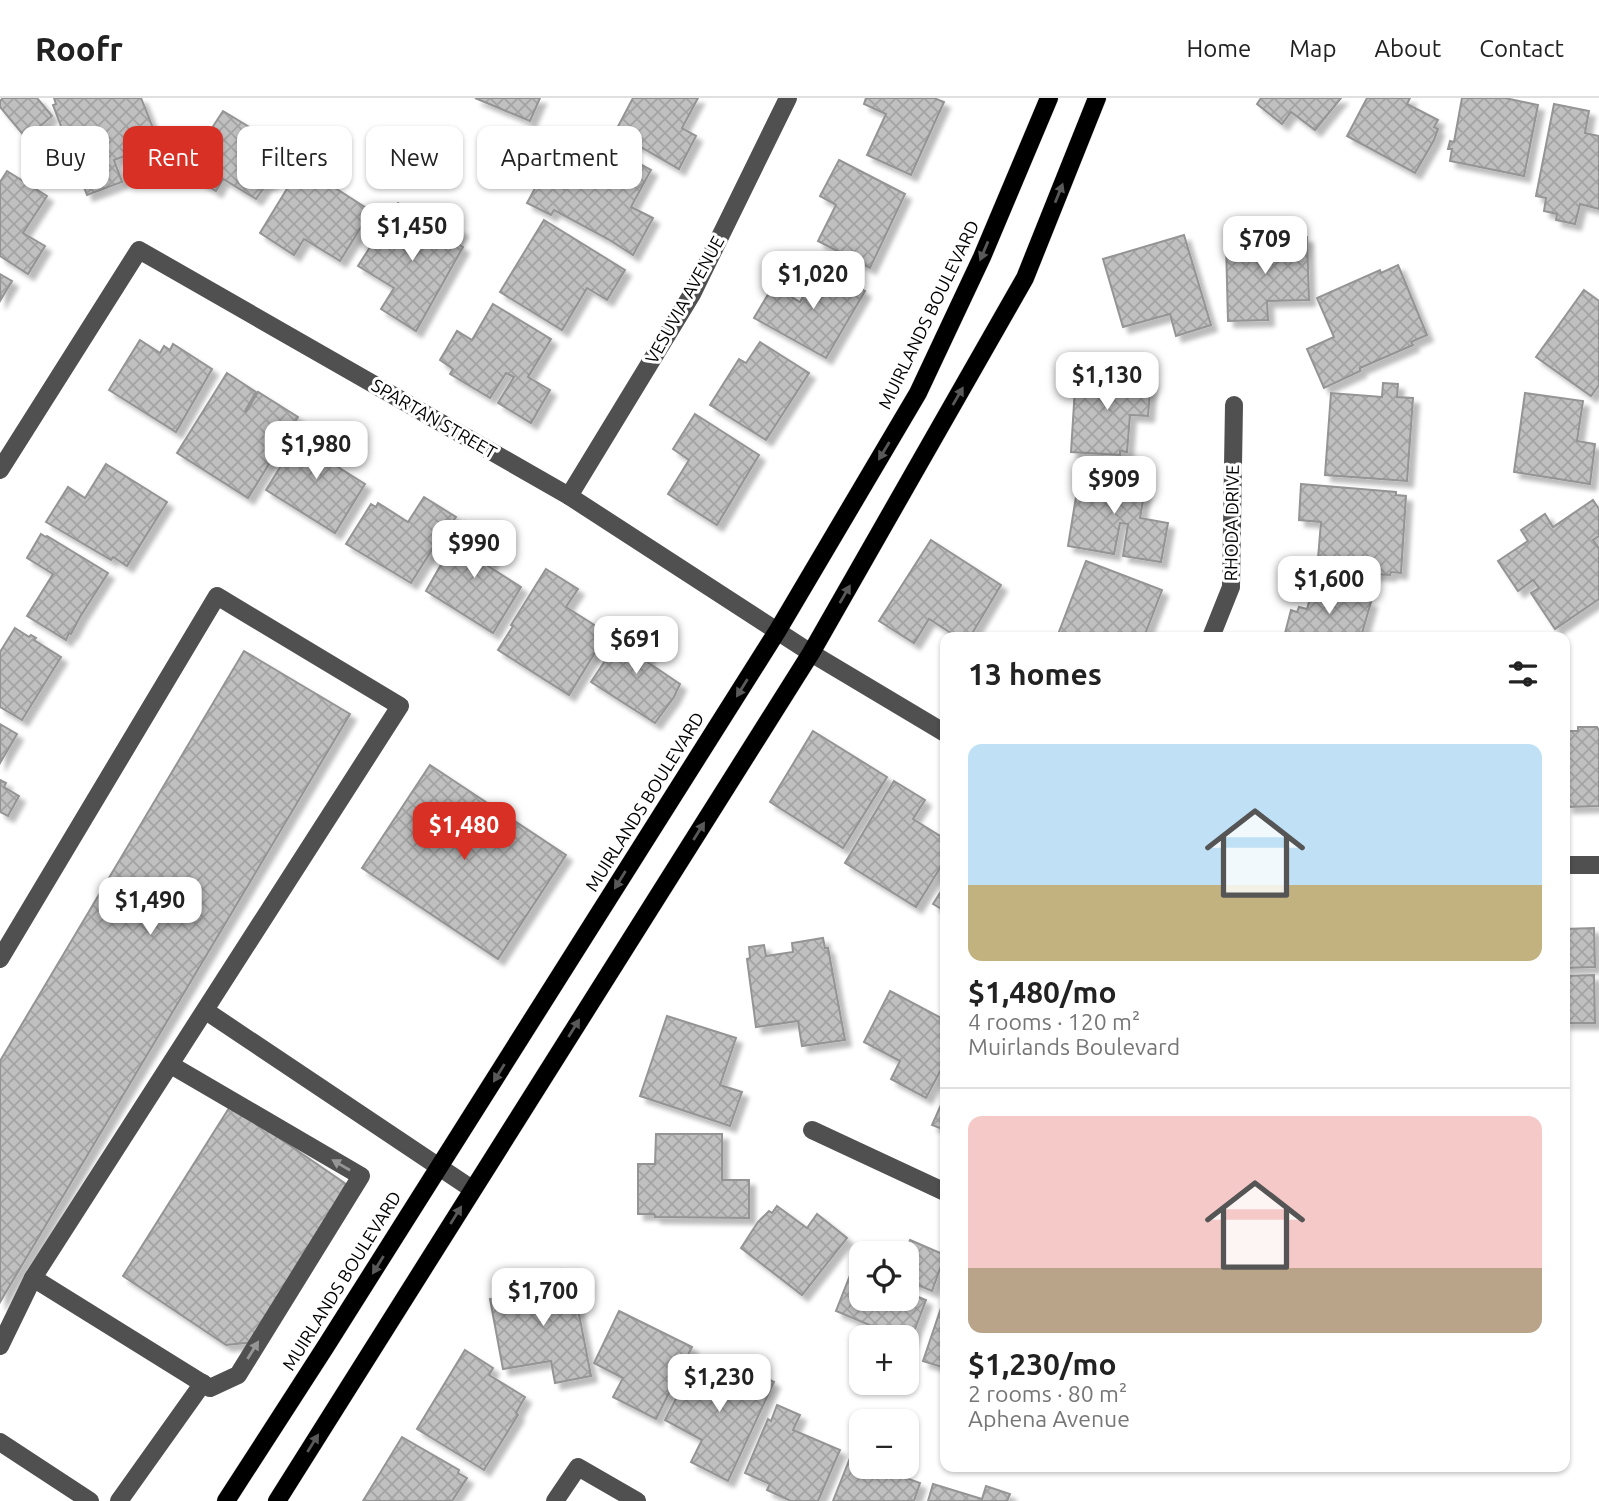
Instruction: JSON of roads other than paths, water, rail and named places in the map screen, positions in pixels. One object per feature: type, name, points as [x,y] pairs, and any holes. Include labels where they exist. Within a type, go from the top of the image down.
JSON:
[{"type":"main road","name":"MUIRLANDS BOULEVARD","points":[[226,1501],[778,630],[918,393],[982,257],[1049,98]]},
{"type":"main road","points":[[277,1501],[811,653],[1025,278],[1097,98]]},
{"type":"street","name":"VESUVIA AVENUE","points":[[569,496],[692,294],[788,98]]},
{"type":"street","name":"SPARTAN STREET","points":[[0,470],[139,250],[569,496],[811,653],[940,730]]},
{"type":"street","name":"RHODA DRIVE","points":[[1213,632],[1231,587],[1234,405]]},
{"type":"street","points":[[0,959],[217,596],[400,706],[33,1278],[0,1346]]},
{"type":"street","points":[[1570,865],[1599,865]]},
{"type":"street","points":[[206,1011],[472,1189]]},
{"type":"street","points":[[33,1278],[210,1388],[238,1375],[361,1176],[172,1065]]},
{"type":"street","points":[[812,1130],[940,1190]]},
{"type":"street","points":[[119,1501],[203,1383]]},
{"type":"street","points":[[0,1441],[90,1501]]},
{"type":"street","points":[[555,1501],[578,1467],[637,1501]]}]
